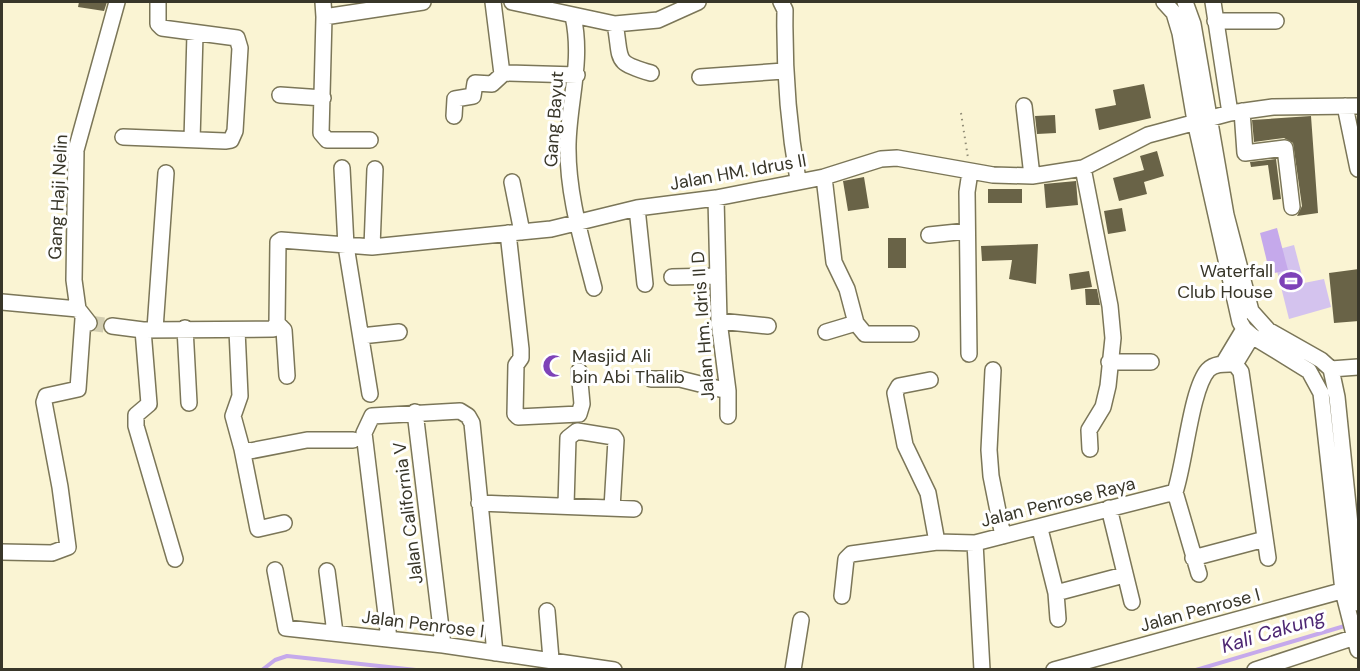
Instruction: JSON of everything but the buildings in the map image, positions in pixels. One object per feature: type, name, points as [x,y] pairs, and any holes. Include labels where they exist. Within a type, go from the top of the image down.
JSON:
[{"type":"street","name":"Gang Haji Nelin","points":[[2,552],[45,553],[68,548],[60,487],[44,402],[46,396],[78,389],[83,317],[74,280],[76,150],[117,2]]},
{"type":"street","points":[[123,137],[225,141],[233,136],[240,48],[237,38],[195,34],[159,27],[158,2]]},
{"type":"street","points":[[370,140],[324,138],[321,134],[323,9],[423,2]]},
{"type":"street","points":[[454,116],[455,99],[473,96],[475,83],[495,82],[502,74],[493,2]]},
{"type":"street","points":[[512,2],[615,24],[666,18],[698,2]]},
{"type":"street","points":[[664,2],[666,18]]},
{"type":"street","points":[[781,2],[785,10],[784,71],[789,133],[798,180]]},
{"type":"street","points":[[1164,2],[1174,13],[1180,33],[1251,311],[1268,330],[1321,360],[1331,369],[1337,397],[1357,640],[1338,641],[1324,648],[1255,669]]},
{"type":"street","points":[[1185,2],[1193,24],[1202,119],[1238,316],[1248,333],[1309,370],[1321,393],[1353,594]]},
{"type":"street","points":[[1213,2],[1215,21],[1245,153],[1285,148],[1292,207]]},
{"type":"street","name":"Gang Bayut","points":[[573,16],[578,49],[568,143],[570,186],[577,224],[594,288]]},
{"type":"street","points":[[1215,21],[1276,21]]},
{"type":"street","points":[[615,24],[619,57],[622,62],[651,73]]},
{"type":"street","points":[[192,140],[195,34]]},
{"type":"street","points":[[700,77],[784,71]]},
{"type":"street","points":[[502,74],[577,75]]},
{"type":"street","points":[[280,95],[323,98]]},
{"type":"street","points":[[1024,106],[1032,176]]},
{"type":"street","points":[[1352,106],[1359,169]]},
{"type":"street","name":"Jalan HM. Idrus II","points":[[277,323],[278,242],[281,240],[372,248],[441,242],[577,224],[637,208],[716,198],[798,180],[824,177],[881,159],[897,158],[939,164],[970,172],[1032,176],[1083,168],[1148,135],[1202,119],[1273,107],[1352,106]]},
{"type":"street","points":[[342,168],[346,246],[370,394]]},
{"type":"street","points":[[1083,168],[1110,306],[1113,339],[1108,386],[1103,407],[1089,430],[1090,449]]},
{"type":"street","points":[[372,248],[375,170]]},
{"type":"street","points":[[969,354],[967,231],[970,172]]},
{"type":"street","points":[[166,173],[149,330],[149,404],[136,415],[136,426],[175,559]]},
{"type":"street","points":[[824,177],[834,261],[847,289],[856,323],[865,334],[911,334]]},
{"type":"street","points":[[513,182],[521,349],[516,365],[515,414],[518,417],[579,414],[582,404],[579,371]]},
{"type":"street","name":"Jalan Hm. Idris II D","points":[[716,198],[719,321],[728,391],[728,416]]},
{"type":"street","points":[[637,208],[645,284]]},
{"type":"street","points":[[930,235],[967,231]]},
{"type":"street","points":[[672,277],[718,276]]},
{"type":"street","points":[[2,302],[83,317]]},
{"type":"street","points":[[719,321],[768,326]]},
{"type":"street","points":[[112,326],[149,330],[185,328],[237,330],[273,328],[277,323],[284,330],[287,376]]},
{"type":"street","points":[[826,332],[856,323]]},
{"type":"street","points":[[185,328],[189,403]]},
{"type":"street","points":[[237,330],[240,396],[233,416],[258,529],[284,523]]},
{"type":"street","points":[[361,336],[399,332]]},
{"type":"street","points":[[1198,574],[1175,492],[1183,466],[1197,386],[1209,369],[1229,364],[1248,333]]},
{"type":"street","points":[[1109,362],[1151,362]]},
{"type":"street","points":[[1229,364],[1241,372],[1268,558]]},
{"type":"street","points":[[1331,369],[1359,367]]},
{"type":"street","points":[[993,370],[989,450],[991,476],[1003,537]]},
{"type":"street","points":[[651,379],[680,379],[728,391]]},
{"type":"street","points":[[930,380],[899,386],[895,393],[905,445],[928,493],[938,542]]},
{"type":"street","points":[[389,639],[364,433],[372,416],[460,411],[468,416],[472,423],[478,503],[495,653]]},
{"type":"street","name":"Jalan California V","points":[[415,412],[443,645]]},
{"type":"street","points":[[567,505],[568,438],[577,431],[614,437],[616,440],[612,508]]},
{"type":"street","points":[[242,449],[250,451],[307,440],[353,440]]},
{"type":"street","name":"Jalan Penrose Raya","points":[[842,596],[846,560],[852,554],[938,542],[975,543],[1040,529],[1108,508],[1175,492]]},
{"type":"street","points":[[478,503],[634,509]]},
{"type":"street","points":[[1108,508],[1132,602]]},
{"type":"street","points":[[1040,529],[1056,593],[1058,619]]},
{"type":"street","points":[[1193,558],[1265,539]]},
{"type":"street","points":[[975,543],[982,669]]},
{"type":"street","name":"Jalan Penrose I","points":[[275,570],[285,628],[443,645],[614,669]]},
{"type":"street","points":[[327,571],[335,633]]},
{"type":"street","points":[[1056,593],[1124,575]]},
{"type":"street","name":"Jalan Penrose I","points":[[1054,669],[1353,594]]},
{"type":"street","points":[[547,611],[551,659]]},
{"type":"street","points":[[793,669],[801,620]]},
{"type":"path","points":[[961,113],[970,172]]},
{"type":"shaded area","points":[[1277,228],[1288,270],[1270,274],[1260,233]]},
{"type":"shaded area","name":"Waterfall Club House","points":[[1294,245],[1304,283],[1324,279],[1331,307],[1289,319],[1272,251]]},
{"type":"waterway","name":"Kali Cakung","points":[[1196,670],[1348,625]]},
{"type":"waterway","name":"Kali Cakung","points":[[262,670],[275,660],[287,656],[416,670]]},
{"type":"tunnel","points":[[89,323],[112,326]]},
{"type":"place","name":"Waterfall Club House","points":[[1291,281]]},
{"type":"place","name":"Masjid Ali bin Abi Thalib","points":[[554,366]]}]
